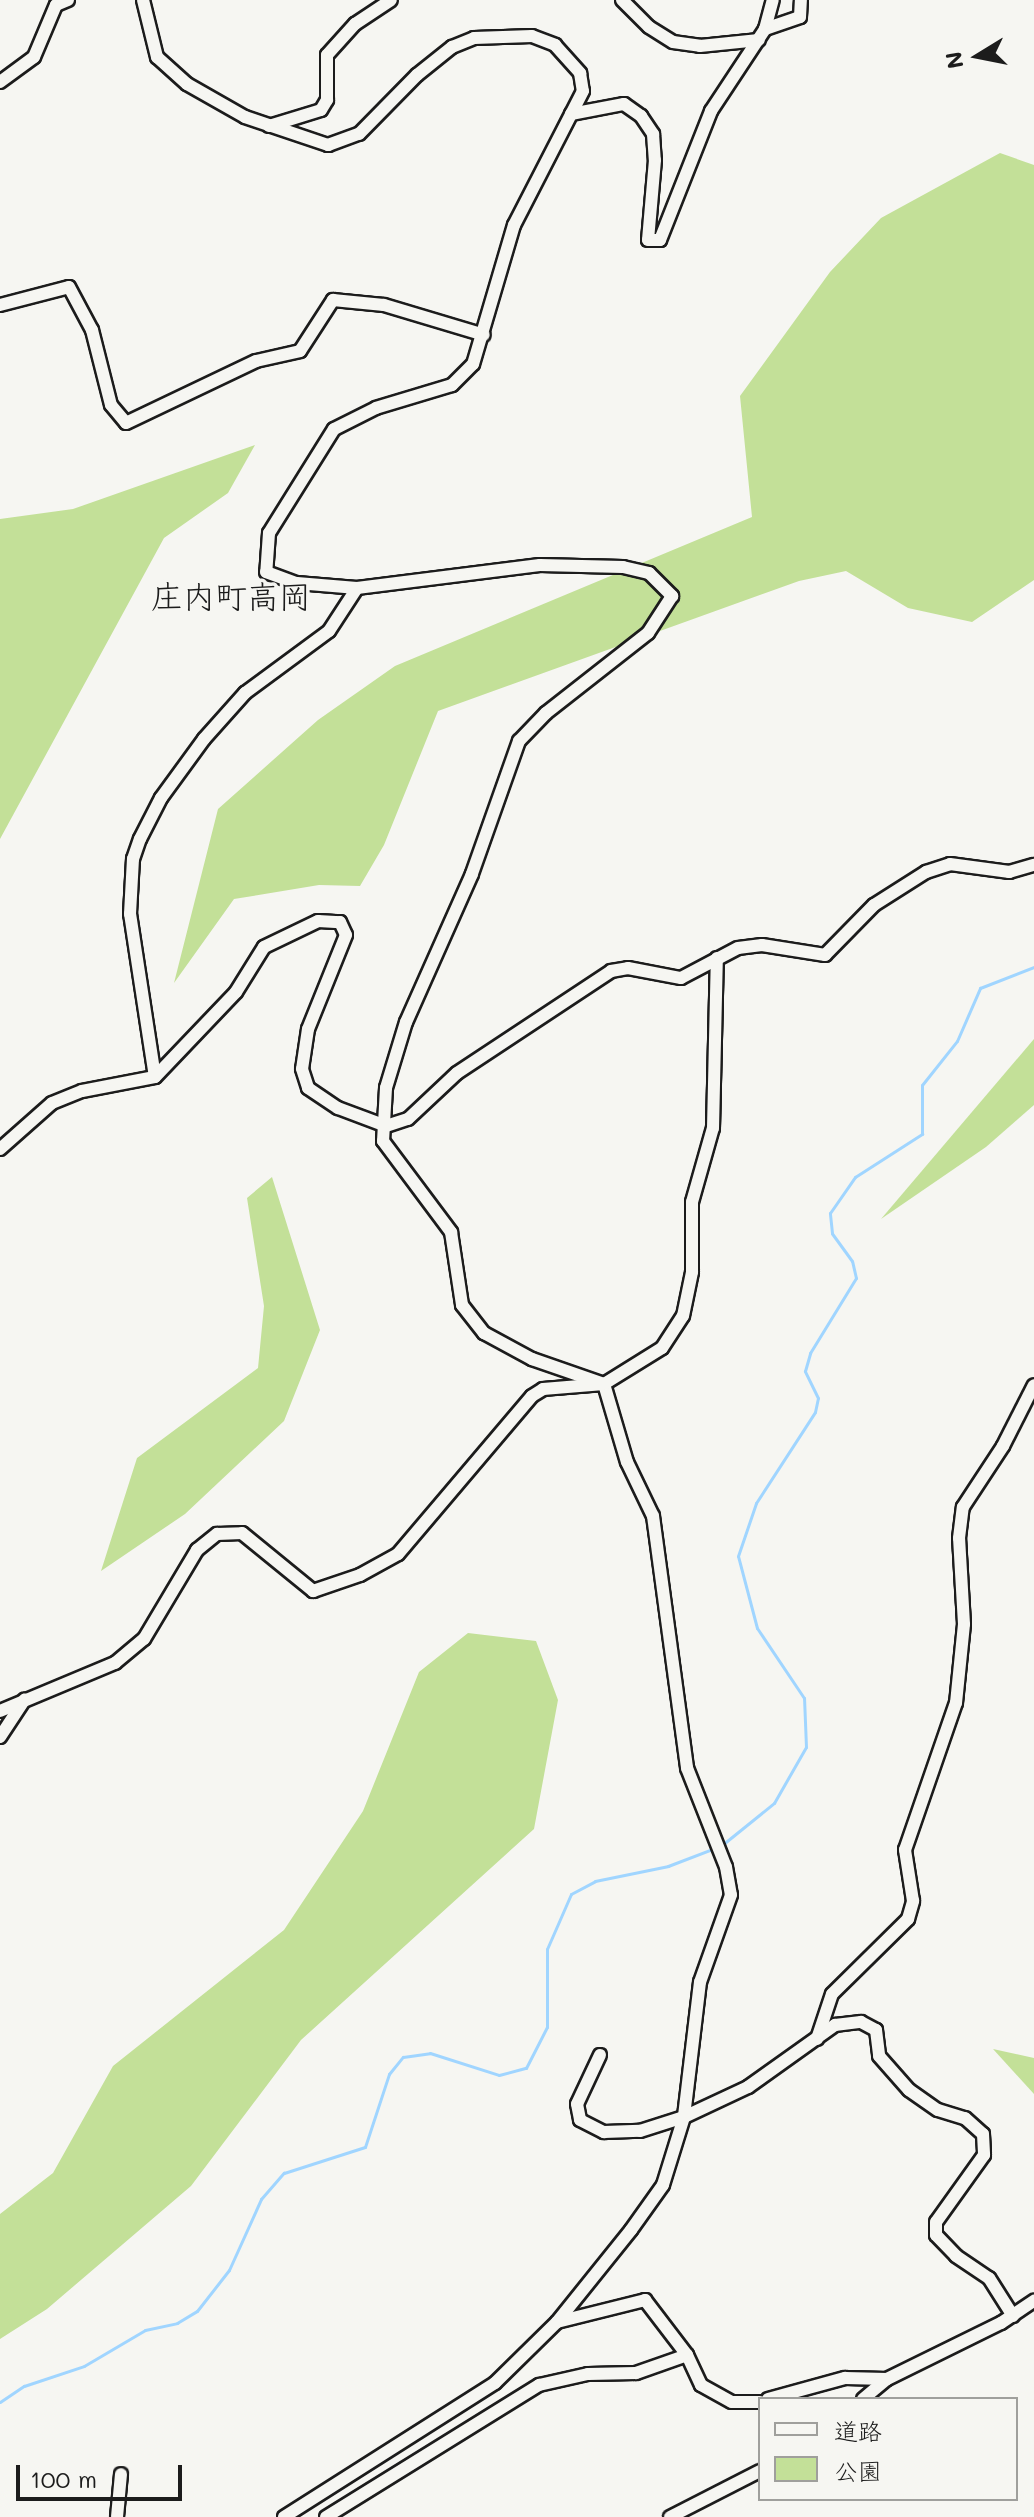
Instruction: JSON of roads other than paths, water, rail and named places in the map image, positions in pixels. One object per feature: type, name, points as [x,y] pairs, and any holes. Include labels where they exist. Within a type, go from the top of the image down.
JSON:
[{"type":"street","points":[[0,82],[34,57],[56,5],[68,0]]},
{"type":"street","points":[[143,0],[157,57],[187,84],[269,126],[328,145],[346,143],[452,47],[508,33],[555,45],[577,65],[583,91],[514,225],[473,364],[452,385],[376,408],[334,429],[275,521],[264,548],[266,572],[297,583],[357,588],[540,565],[590,565],[649,573],[672,596],[648,633],[546,713],[519,741],[472,874],[406,1022],[386,1088],[383,1141],[394,1160],[451,1232],[462,1305],[484,1333],[532,1359],[604,1384]]},
{"type":"street","points":[[269,126],[321,110],[327,100],[327,55],[355,24],[391,0]]},
{"type":"street","points":[[622,0],[649,27],[673,42],[700,46],[762,35],[800,17],[801,0]]},
{"type":"street","points":[[571,114],[624,104],[641,116],[653,134],[655,160],[648,240],[660,240],[711,111],[762,35],[773,0]]},
{"type":"street","points":[[0,305],[69,287],[92,330],[111,405],[126,423],[256,361],[300,351],[333,300],[384,305],[484,335]]},
{"type":"street","points":[[155,1077],[130,914],[133,859],[140,839],[161,798],[204,739],[245,693],[329,631],[357,588]]},
{"type":"street","points":[[0,1149],[52,1103],[155,1077],[236,992],[264,947],[333,919],[340,922],[346,935],[316,1002],[302,1069],[308,1088],[319,1098],[386,1126],[408,1119],[457,1073],[611,971],[628,968],[681,978],[717,958],[762,945],[825,955],[874,905],[926,872],[950,864],[1009,872],[1034,865]]},
{"type":"street","points":[[0,1711],[115,1663],[144,1639],[197,1550],[217,1534],[242,1533],[313,1591],[360,1575],[398,1554],[532,1396],[543,1389],[604,1384],[662,1348],[683,1316],[692,1272],[692,1202],[713,1128],[717,958]]},
{"type":"street","points":[[284,2517],[495,2383],[557,2322],[663,2185],[684,2117],[700,1982],[731,1895],[726,1867],[687,1768],[653,1516],[627,1462],[604,1384]]},
{"type":"street","points":[[817,2039],[832,1994],[908,1919],[913,1901],[905,1850],[956,1703],[964,1624],[959,1538],[963,1507],[1003,1446],[1034,1385]]},
{"type":"street","points":[[0,1737],[25,1699]]},
{"type":"street","points":[[600,2055],[577,2104],[586,2128],[640,2131],[684,2117],[748,2087],[817,2039],[846,2023],[861,2022],[876,2030],[879,2056],[899,2080],[983,2134],[984,2155],[936,2222],[936,2235],[956,2256],[989,2278],[1013,2316]]},
{"type":"street","points":[[557,2322],[645,2300],[687,2355],[701,2385],[714,2395],[732,2402],[758,2402]]},
{"type":"street","points":[[865,2397],[887,2379],[1013,2316],[1034,2301]]},
{"type":"street","points":[[326,2517],[539,2385],[588,2374],[636,2373],[687,2355]]},
{"type":"street","points":[[775,2397],[845,2378],[887,2379]]},
{"type":"street","points":[[670,2517],[758,2472]]},
{"type":"street","points":[[117,2517],[121,2474]]},
{"type":"waterway","points":[[722,1845],[774,1803],[806,1747],[804,1698],[757,1628],[738,1556],[756,1503],[815,1412],[818,1398],[805,1371],[810,1353],[856,1278],[852,1261],[832,1233],[830,1213],[855,1177],[922,1134],[922,1085],[957,1041],[980,988],[1034,967]]},
{"type":"waterway","points":[[0,2402],[24,2386],[84,2366],[145,2330],[177,2323],[197,2311],[229,2270],[261,2199],[284,2173],[365,2147],[389,2074],[403,2057],[430,2053],[499,2075],[526,2068],[547,2027],[547,1949],[571,1894],[595,1881],[668,1866],[715,1848]]},
{"type":"district","name":"庄内町高岡","points":[[231,595]]}]
